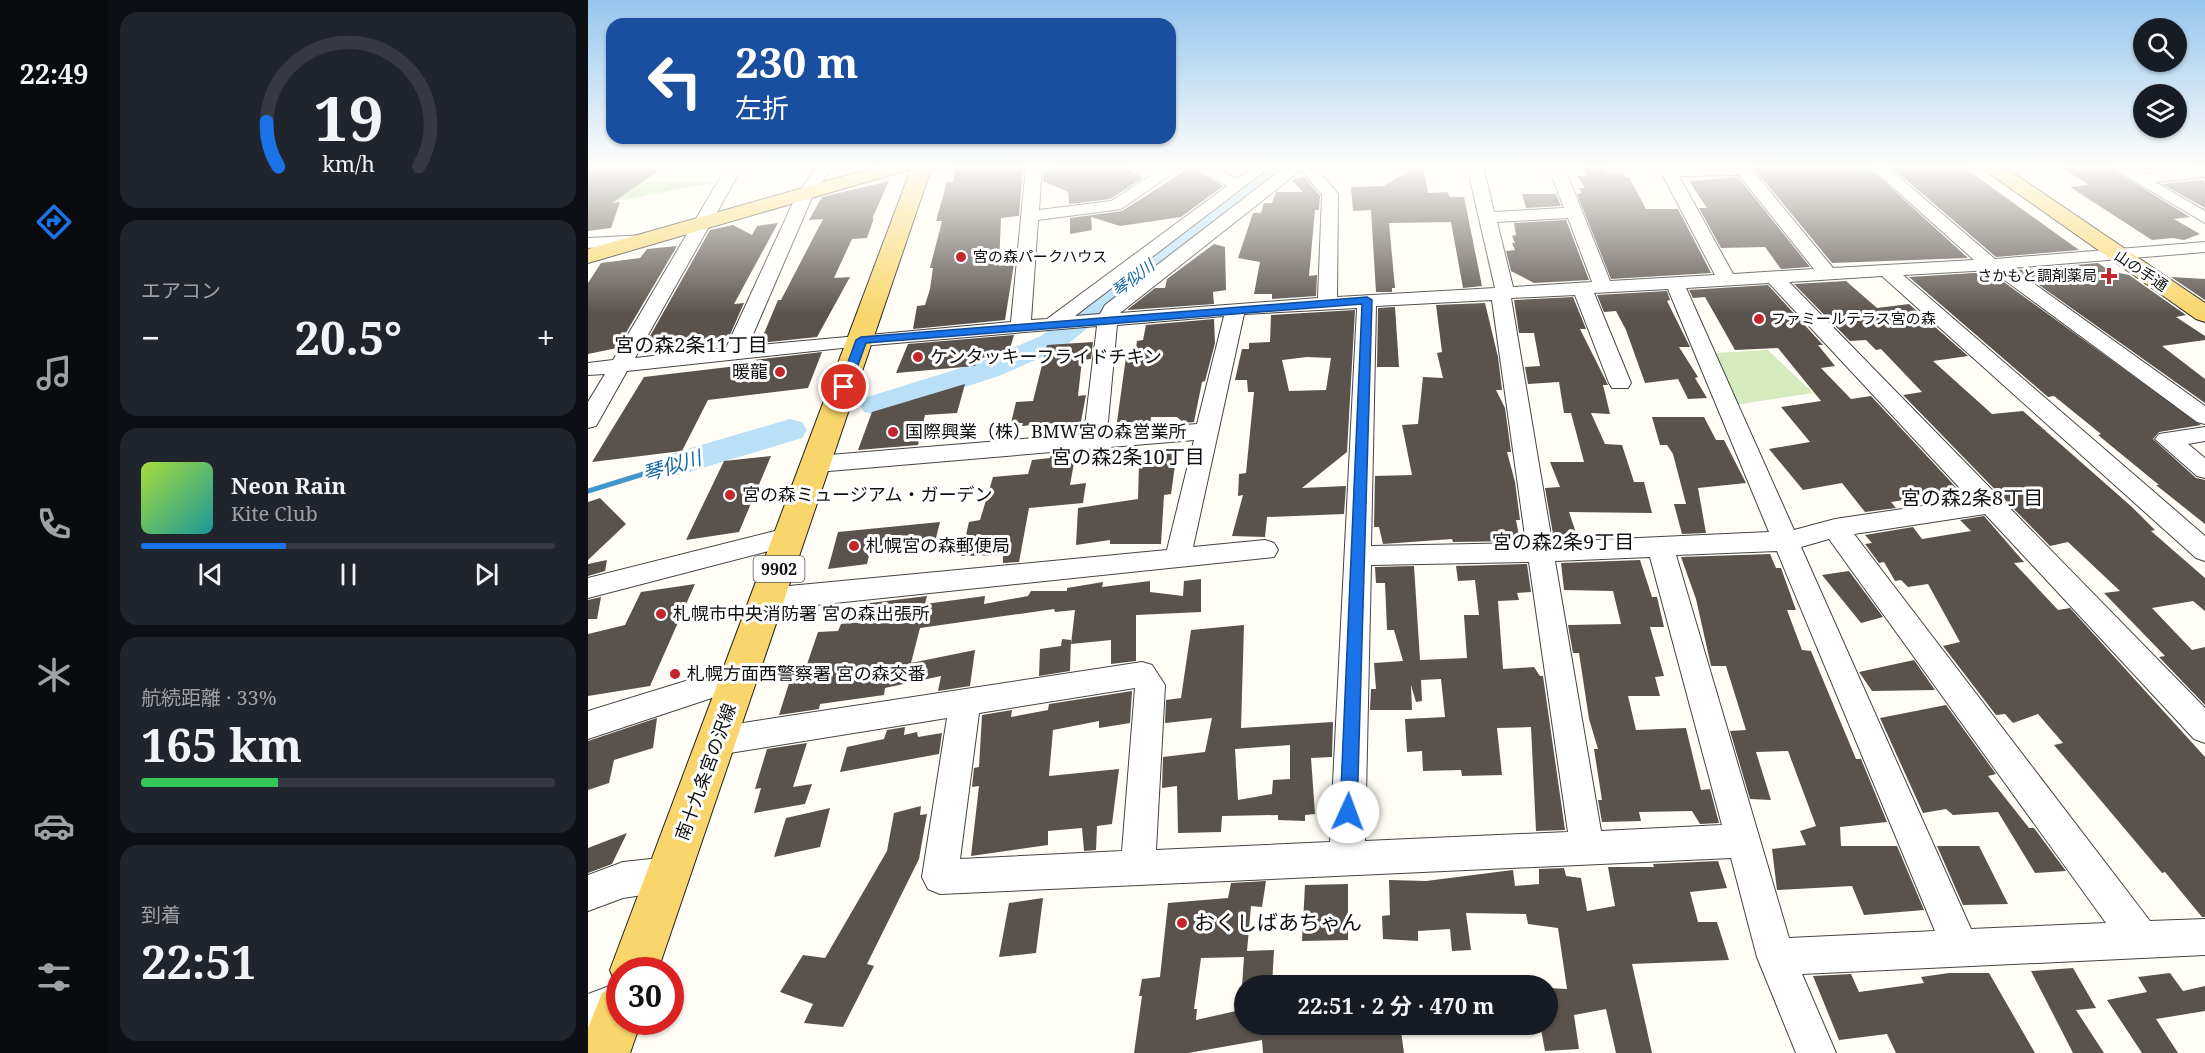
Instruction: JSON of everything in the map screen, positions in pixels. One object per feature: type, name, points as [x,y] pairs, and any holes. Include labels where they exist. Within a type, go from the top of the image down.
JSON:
[{"type":"main road","points":[[588,256],[731,215]]},
{"type":"main road","name":"南十九条宮の沢線","points":[[639,957],[905,215]]},
{"type":"main road","name":"山の手通","points":[[2059,215],[2205,314]]},
{"type":"main road","points":[[604,1053],[611,1035]]},
{"type":"street","points":[[588,421],[705,215]]},
{"type":"street","points":[[735,352],[796,215]]},
{"type":"street","points":[[1020,327],[1031,216],[1038,215]]},
{"type":"street","points":[[1059,324],[1201,215]]},
{"type":"street","points":[[1095,441],[1101,320],[1112,309],[1241,215]]},
{"type":"street","points":[[1327,302],[1329,215]]},
{"type":"street","points":[[1526,215],[1486,217],[1503,292],[1539,552],[1587,848]]},
{"type":"street","points":[[1574,215],[1603,286]]},
{"type":"street","points":[[1692,215],[1726,279]]},
{"type":"street","points":[[1780,215],[1827,273]]},
{"type":"street","points":[[1935,215],[1993,264],[2205,417]]},
{"type":"street","points":[[588,243],[646,240]]},
{"type":"street","points":[[588,369],[861,340],[1327,302],[1993,264],[2117,256],[2205,247]]},
{"type":"street","points":[[1886,270],[2205,551]]},
{"type":"street","points":[[1773,276],[2205,729]]},
{"type":"street","points":[[1674,282],[1961,948]]},
{"type":"street","points":[[1582,288],[1620,383]]},
{"type":"street","points":[[1347,858],[1367,300]]},
{"type":"street","points":[[1178,558],[1235,309]]},
{"type":"street","points":[[817,464],[1207,431]]},
{"type":"street","points":[[2205,434],[2168,439],[2205,470]]},
{"type":"street","points":[[1357,556],[1539,552],[1787,541],[1835,528],[1992,504]]},
{"type":"street","points":[[1835,528],[2141,940]]},
{"type":"street","points":[[588,588],[791,536]]},
{"type":"street","points":[[1660,546],[1776,957],[1816,1053]]},
{"type":"street","points":[[768,599],[1266,550]]},
{"type":"street","points":[[717,741],[965,700],[1142,674],[1150,685],[1138,867]]},
{"type":"street","points":[[588,725],[741,676]]},
{"type":"street","points":[[965,700],[940,877],[1743,841]]},
{"type":"street","points":[[588,893],[623,880],[669,874]]},
{"type":"street","points":[[1776,957],[2205,937]]},
{"type":"street","points":[[588,1014],[606,1007]]},
{"type":"green space","points":[[1768,350],[1813,393],[1734,405],[1714,353]]},
{"type":"building","points":[[588,215],[615,215],[611,228],[588,231]]},
{"type":"building","points":[[812,215],[874,215],[872,219],[874,218],[867,238],[852,239],[834,278],[850,277],[817,337],[760,343],[778,300],[781,300],[823,219],[809,220]]},
{"type":"building","points":[[938,215],[1019,215],[1001,218],[999,266],[1014,264],[1005,320],[913,329],[917,306],[925,305],[930,289],[933,268],[930,268],[942,221],[936,221]]},
{"type":"building","points":[[1091,215],[1184,215],[1120,226],[1091,217],[1092,230],[1070,234],[1070,218]]},
{"type":"building","points":[[1252,215],[1315,215],[1309,276],[1317,275],[1316,296],[1272,299],[1272,294],[1254,294],[1260,262],[1238,258]]},
{"type":"building","points":[[1371,215],[1468,215],[1482,286],[1463,288],[1451,222],[1389,223],[1395,288],[1392,288],[1392,292],[1376,292]]},
{"type":"building","points":[[1585,215],[1681,215],[1711,273],[1611,279]]},
{"type":"building","points":[[1703,215],[1769,215],[1810,267],[1781,269],[1765,247],[1721,248]]},
{"type":"building","points":[[1793,215],[1921,215],[1968,258],[1832,263]]},
{"type":"building","points":[[1947,215],[2030,215],[2079,250],[1996,257]]},
{"type":"building","points":[[2114,215],[2187,215],[2190,217],[2174,219],[2200,234],[2184,240],[2173,238],[2152,240]]},
{"type":"building","points":[[1566,220],[1589,280],[1534,283],[1511,271],[1506,251],[1515,250],[1512,243],[1515,243],[1512,236],[1516,235],[1514,223]]},
{"type":"building","points":[[778,223],[734,304],[744,303],[729,337],[645,345],[710,230],[733,225],[752,235],[757,226]]},
{"type":"building","points":[[1214,244],[1225,247],[1226,290],[1213,292],[1214,304],[1127,310],[1155,288],[1165,288],[1167,279]]},
{"type":"building","points":[[677,246],[617,348],[588,354],[588,283],[601,263],[640,258],[647,249]]},
{"type":"building","points":[[2098,263],[2110,271],[2129,275],[2186,315],[2176,317],[2205,336],[2205,340],[2162,346],[2205,379],[2205,403],[2018,270]]},
{"type":"building","points":[[1990,272],[2201,425],[2159,432],[2153,439],[2196,478],[2205,480],[2205,524],[2098,435],[2101,434],[2054,396],[2048,397],[1909,277]]},
{"type":"building","points":[[2171,277],[2205,279],[2205,300]]},
{"type":"building","points":[[1846,281],[1877,308],[1909,304],[1968,356],[1933,361],[1992,414],[2023,411],[2132,507],[2155,530],[2151,531],[2205,578],[2205,611],[2193,601],[2152,608],[2192,650],[2205,647],[2205,705],[2159,657],[2165,656],[2104,593],[2120,591],[2068,542],[2050,546],[1903,395],[1922,392],[1881,349],[1876,350],[1866,340],[1850,341],[1794,284]]},
{"type":"building","points":[[1768,285],[1823,345],[1818,345],[1835,366],[1821,368],[1851,399],[1871,396],[1965,497],[1942,501],[1937,495],[1891,502],[1896,508],[1865,512],[1842,483],[1803,490],[1769,449],[1810,442],[1781,407],[1821,401],[1778,348],[1735,350],[1705,297],[1693,298],[1689,290]]},
{"type":"building","points":[[1667,291],[1670,300],[1667,301],[1690,347],[1679,347],[1698,377],[1695,378],[1707,398],[1688,399],[1678,379],[1645,383],[1626,330],[1616,311],[1604,312],[1597,295]]},
{"type":"building","points":[[1573,297],[1586,329],[1580,329],[1608,385],[1603,385],[1610,414],[1591,413],[1605,444],[1622,445],[1634,482],[1644,482],[1652,513],[1569,512],[1578,539],[1558,539],[1557,534],[1553,534],[1545,488],[1560,487],[1550,462],[1584,462],[1571,413],[1564,413],[1559,382],[1528,384],[1525,367],[1540,366],[1534,333],[1519,333],[1514,300]]},
{"type":"building","points":[[1485,303],[1498,357],[1502,390],[1496,390],[1505,408],[1511,452],[1507,452],[1515,482],[1520,520],[1516,520],[1520,541],[1453,542],[1452,539],[1383,544],[1379,527],[1374,527],[1375,476],[1412,475],[1402,425],[1418,424],[1423,377],[1443,378],[1437,353],[1442,352],[1436,305]]},
{"type":"building","points":[[1395,307],[1399,367],[1377,367],[1378,308]]},
{"type":"building","points":[[1355,310],[1347,452],[1302,488],[1346,486],[1344,514],[1267,517],[1265,537],[1232,536],[1243,495],[1238,496],[1239,474],[1246,473],[1254,392],[1248,392],[1247,380],[1235,380],[1242,349],[1249,349],[1249,343],[1270,342],[1271,315]],"holes":[[[1307,357],[1331,358],[1326,390],[1289,391],[1282,360]]]},
{"type":"building","points":[[1214,319],[1215,343],[1205,381],[1202,382],[1194,422],[1184,423],[1177,417],[1151,417],[1150,426],[1116,429],[1126,357],[1135,356],[1137,341],[1143,340],[1146,325]]},
{"type":"building","points":[[1014,335],[1008,355],[978,358],[975,366],[896,373],[908,344]]},
{"type":"building","points":[[1093,342],[1091,359],[1082,360],[1078,396],[1086,395],[1079,432],[1054,434],[1056,423],[1022,426],[1023,423],[1011,423],[1016,402],[1033,401],[1047,345]]},
{"type":"building","points":[[822,352],[808,388],[708,400],[682,451],[592,462],[644,377],[754,364],[754,360]]},
{"type":"building","name":"国際興業（株）BMW宮の森営業所","points":[[965,384],[957,413],[925,415],[918,445],[858,450],[872,412]]},
{"type":"building","points":[[1652,417],[1704,417],[1716,440],[1724,440],[1746,483],[1698,488],[1706,533],[1682,534],[1674,504],[1686,504],[1673,454],[1667,445],[1660,445]]},
{"type":"building","points":[[1177,451],[1171,494],[1164,495],[1161,544],[1110,544],[1110,540],[1076,545],[1078,508],[1138,499],[1139,465],[1148,464],[1149,453]]},
{"type":"building","points":[[1076,452],[1070,485],[1086,483],[1083,503],[1029,508],[1019,562],[1003,563],[1003,555],[961,556],[969,522],[980,520],[993,477],[1028,474],[1032,460],[1050,458],[1051,454]]},
{"type":"building","points":[[771,456],[739,532],[686,540],[724,461]]},
{"type":"building","points":[[600,498],[626,524],[588,560],[588,502]]},
{"type":"building","points":[[1984,516],[2024,562],[2014,563],[2058,610],[2070,608],[2205,757],[2205,917],[2202,917],[2165,872],[2162,873],[2054,745],[2063,743],[2038,714],[2013,723],[2005,714],[1996,715],[1943,646],[1960,642],[1928,584],[1908,587],[1901,580],[1895,581],[1884,562],[1879,563],[1865,544],[1872,543],[1865,535],[1913,527],[1922,539],[1971,531],[1960,520]]},
{"type":"building","points":[[940,522],[935,542],[904,546],[903,551],[869,555],[867,564],[828,569],[838,532]]},
{"type":"building","points":[[1770,554],[1776,568],[1781,568],[1796,610],[1787,610],[1802,650],[1811,651],[1856,759],[1861,759],[1887,822],[1840,827],[1841,846],[1897,846],[1924,910],[1864,915],[1852,886],[1777,890],[1772,849],[1806,845],[1800,831],[1816,826],[1788,751],[1756,752],[1771,800],[1750,799],[1730,731],[1746,730],[1726,666],[1711,666],[1696,599],[1681,557]]},
{"type":"building","points":[[607,560],[605,571],[588,576],[588,564]]},
{"type":"building","points":[[1640,560],[1652,597],[1657,597],[1664,627],[1650,627],[1664,676],[1655,677],[1660,696],[1628,696],[1636,730],[1686,728],[1701,790],[1710,789],[1719,823],[1700,824],[1692,811],[1639,812],[1641,821],[1602,822],[1598,800],[1602,800],[1594,749],[1598,749],[1589,719],[1579,653],[1573,653],[1568,625],[1621,624],[1613,591],[1564,590],[1561,563]]},
{"type":"building","points":[[1527,564],[1531,592],[1517,593],[1519,600],[1498,601],[1503,669],[1534,667],[1540,676],[1543,676],[1565,830],[1536,831],[1531,727],[1497,728],[1502,775],[1462,776],[1461,770],[1423,771],[1422,751],[1407,752],[1405,719],[1445,717],[1441,679],[1421,680],[1422,701],[1416,702],[1411,685],[1412,710],[1370,710],[1371,689],[1376,689],[1374,663],[1403,661],[1394,630],[1387,630],[1385,583],[1376,583],[1375,567],[1414,566],[1420,660],[1467,658],[1464,615],[1479,615],[1475,580],[1458,581],[1456,566]]},
{"type":"building","points":[[1849,571],[1883,617],[1861,623],[1822,575]]},
{"type":"building","points":[[1201,579],[1201,612],[1136,615],[1136,661],[1111,664],[1111,640],[1071,644],[1075,610],[1055,612],[1054,609],[920,628],[911,663],[975,650],[970,686],[938,691],[941,676],[885,688],[884,695],[820,704],[819,709],[779,715],[791,677],[803,676],[818,632],[838,631],[841,624],[864,622],[870,603],[927,596],[925,604],[985,596],[984,604],[1028,596],[1031,591],[1067,591],[1067,588],[1103,582],[1102,587],[1150,581],[1150,592],[1183,596],[1184,581]]},
{"type":"building","points":[[695,584],[650,686],[588,696],[588,634],[625,625],[641,592]]},
{"type":"building","points":[[601,597],[597,619],[588,619],[588,600]]},
{"type":"building","points":[[1244,625],[1241,728],[1333,722],[1332,757],[1311,758],[1315,814],[1305,815],[1305,821],[1278,820],[1278,815],[1222,816],[1221,832],[1178,833],[1177,786],[1162,788],[1163,757],[1205,752],[1212,718],[1165,723],[1166,700],[1181,698],[1191,630]],"holes":[[[1290,745],[1290,779],[1273,780],[1272,794],[1238,800],[1235,749]]]},
{"type":"building","points":[[1062,639],[1071,640],[1070,671],[1039,676],[1040,649],[1061,646]]},
{"type":"building","points":[[1914,660],[1935,690],[1872,691],[1859,672]]},
{"type":"building","points":[[1132,691],[1130,723],[1099,728],[1099,721],[1053,730],[1049,776],[1119,769],[1112,824],[1097,826],[1096,850],[1084,851],[1082,828],[1048,831],[1048,845],[971,856],[979,786],[972,787],[974,768],[979,767],[982,715],[1012,710],[1011,717],[1048,710],[1049,704]]},
{"type":"building","points":[[1946,705],[1996,774],[1988,776],[2029,828],[2034,828],[2066,871],[2035,873],[1998,812],[1953,815],[1946,809],[1923,813],[1880,718]]},
{"type":"building","points":[[657,718],[653,748],[614,760],[609,783],[588,790],[588,741]]},
{"type":"building","points":[[905,727],[904,735],[917,732],[918,737],[942,733],[939,754],[840,772],[847,747],[884,739],[887,730]]},
{"type":"building","points":[[807,743],[793,787],[812,784],[805,804],[754,813],[761,788],[755,789],[767,749]]},
{"type":"building","points":[[921,806],[920,815],[927,814],[919,859],[867,964],[874,966],[843,1027],[804,1023],[813,1004],[780,992],[803,955],[825,958],[887,851],[894,813]]},
{"type":"building","points":[[830,808],[820,847],[774,857],[786,818]]},
{"type":"building","points":[[627,833],[612,864],[588,873],[588,848]]},
{"type":"building","points":[[1937,846],[1979,846],[2008,904],[1963,905]]},
{"type":"building","points":[[1718,861],[1727,888],[1690,892],[1698,922],[1717,922],[1729,960],[1632,964],[1652,1053],[1616,1053],[1606,1009],[1574,1015],[1579,1049],[1545,1051],[1542,1035],[1558,1035],[1558,989],[1567,989],[1558,928],[1528,924],[1526,914],[1466,913],[1471,950],[1452,951],[1450,929],[1418,931],[1418,941],[1383,939],[1382,916],[1390,915],[1389,880],[1426,881],[1513,870],[1515,886],[1539,884],[1539,869],[1564,868],[1566,876],[1581,878],[1587,911],[1615,906],[1608,867],[1654,867],[1653,864]]},
{"type":"building","points":[[1266,881],[1262,907],[1251,906],[1247,951],[1274,950],[1273,975],[1243,975],[1244,957],[1201,958],[1194,1009],[1197,1009],[1196,1020],[1234,1011],[1234,1035],[1402,1035],[1404,1053],[1263,1053],[1262,1040],[1188,1053],[1134,1053],[1142,996],[1139,996],[1142,979],[1160,977],[1168,903],[1228,898],[1231,883]]},
{"type":"building","points":[[1348,884],[1348,940],[1302,941],[1305,885]]},
{"type":"building","points":[[1043,898],[1036,953],[999,957],[1009,903]]},
{"type":"building","points":[[2073,968],[2096,1008],[2076,1010],[2104,1053],[2073,1053],[2031,971]]},
{"type":"building","points":[[1949,973],[1989,973],[2035,1053],[1896,1053],[1887,1034],[1839,1040],[1813,976],[1851,974],[1859,992],[1924,983],[1921,977]]},
{"type":"building","points":[[2170,973],[2183,991],[2205,986],[2205,1011],[2156,1019],[2178,1053],[2142,1053],[2107,1000],[2147,992],[2138,977]]},
{"type":"waterway","name":"琴似川","points":[[876,405],[988,369],[1052,342],[1213,215]]},
{"type":"waterway","name":"琴似川","points":[[679,463],[790,430]]},
{"type":"waterway","name":"琴似川","points":[[588,491],[679,463]]},
{"type":"place","name":"宮の森パークハウス","points":[[961,257]]},
{"type":"place","name":"さかもと調剤薬局","points":[[2109,276]]},
{"type":"place","name":"ファミールテラス宮の森","points":[[1759,319]]},
{"type":"place","name":"ケンタッキーフライドチキン","points":[[918,357]]},
{"type":"place","name":"暖龍","points":[[780,372]]},
{"type":"place","name":"国際興業（株）BMW宮の森営業所","points":[[893,432]]},
{"type":"place","name":"宮の森ミュージアム・ガーデン","points":[[730,495]]},
{"type":"place","name":"札幌宮の森郵便局","points":[[854,546]]},
{"type":"place","name":"札幌市中央消防署 宮の森出張所","points":[[661,614]]},
{"type":"place","name":"札幌方面西警察署 宮の森交番","points":[[675,674]]},
{"type":"place","name":"おくしばあちゃん","points":[[1182,923]]},
{"type":"district","name":"宮の森2条11丁目","points":[[691,345]]},
{"type":"district","name":"宮の森2条10丁目","points":[[1128,457]]},
{"type":"district","name":"宮の森2条8丁目","points":[[1972,498]]},
{"type":"district","name":"宮の森2条9丁目","points":[[1563,542]]},
{"type":"route","points":[[844,387],[861,340],[1367,300],[1348,812]]}]
